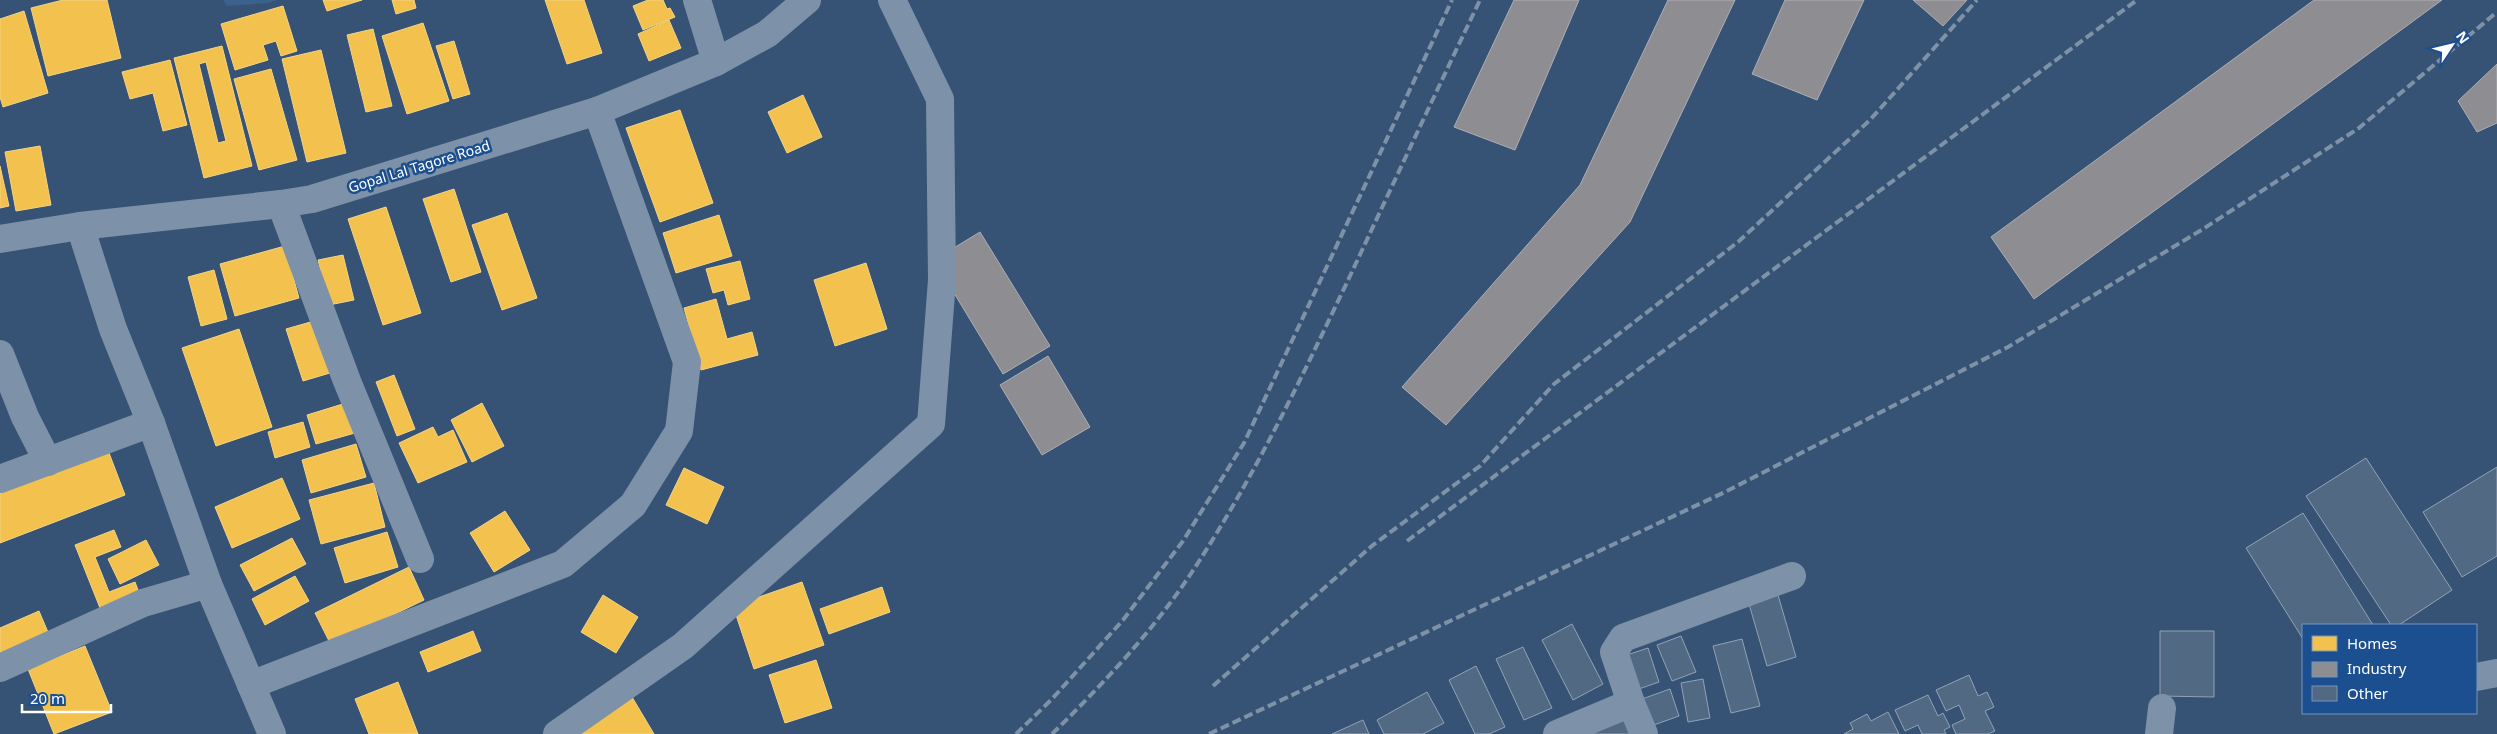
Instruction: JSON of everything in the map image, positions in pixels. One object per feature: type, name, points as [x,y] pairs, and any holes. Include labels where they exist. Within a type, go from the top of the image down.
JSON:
[{"type":"street","points":[[697,0],[716,62]]},
{"type":"street","name":"Gopal Lal Tagore Road","points":[[0,239],[80,226],[312,199],[597,111],[716,62],[767,34],[807,0]]},
{"type":"street","points":[[557,734],[683,646],[931,424],[942,280],[940,99],[892,0]]},
{"type":"street","points":[[251,685],[562,564],[633,505],[680,431],[687,362],[597,111]]},
{"type":"street","points":[[281,204],[347,381],[420,559]]},
{"type":"street","points":[[80,226],[113,330],[151,423],[208,584],[272,734]]},
{"type":"street","points":[[0,354],[25,417],[48,462]]},
{"type":"street","points":[[0,479],[151,423]]},
{"type":"street","points":[[1644,734],[1631,703],[1614,652],[1623,638],[1792,576]]},
{"type":"street","points":[[0,668],[144,603],[208,584]]},
{"type":"street","points":[[2477,677],[2497,673]]},
{"type":"street","points":[[1557,734],[1631,703]]},
{"type":"water","points":[[223,0],[277,0],[268,3],[227,6]]},
{"type":"building: Homes","points":[[63,0],[107,0],[121,58],[48,76],[31,8]]},
{"type":"building: Homes","points":[[323,0],[362,0],[327,11]]},
{"type":"building: Homes","points":[[392,0],[414,0],[416,8],[396,14]]},
{"type":"building: Homes","points":[[545,0],[584,0],[602,53],[567,64]]},
{"type":"building: Homes","points":[[648,0],[663,0],[667,9],[670,8],[675,17],[643,30],[633,6]]},
{"type":"building: Homes","points":[[283,6],[297,51],[281,56],[276,41],[263,45],[268,60],[235,70],[221,24]]},
{"type":"building: Homes","points":[[24,11],[48,93],[3,107],[0,97],[0,19]]},
{"type":"building: Homes","points":[[669,20],[681,48],[649,61],[638,34]]},
{"type":"building: Homes","points":[[423,23],[449,101],[407,114],[382,36]]},
{"type":"building: Homes","points":[[373,29],[392,106],[366,112],[347,35]]},
{"type":"building: Homes","points":[[454,41],[470,94],[453,99],[436,46]]},
{"type":"building: Homes","points":[[222,46],[252,166],[204,178],[174,58]],"holes":[[[206,62],[226,141],[218,143],[199,64]]]},
{"type":"building: Homes","points":[[321,50],[346,153],[307,162],[282,59]]},
{"type":"building: Homes","points":[[170,60],[187,125],[163,131],[153,93],[130,99],[122,72]]},
{"type":"building: Homes","points":[[271,69],[297,160],[259,170],[234,79]]},
{"type":"building: Homes","points":[[803,95],[822,137],[787,153],[768,112]]},
{"type":"building: Homes","points":[[680,110],[713,203],[660,222],[626,128]]},
{"type":"building: Homes","points":[[40,146],[51,205],[16,211],[5,152]]},
{"type":"building: Homes","points":[[0,166],[9,206],[0,208]]},
{"type":"building: Homes","points":[[454,189],[481,272],[451,282],[423,199]]},
{"type":"building: Homes","points":[[386,207],[421,313],[383,325],[348,219]]},
{"type":"building: Homes","points":[[507,213],[537,298],[502,310],[472,225]]},
{"type":"building: Homes","points":[[719,215],[732,256],[676,273],[663,233]]},
{"type":"building: Homes","points":[[285,246],[299,298],[235,316],[220,264]]},
{"type":"building: Homes","points":[[343,255],[354,300],[329,305],[318,260]]},
{"type":"building: Homes","points":[[740,261],[750,299],[728,305],[724,290],[713,293],[706,269]]},
{"type":"building: Homes","points":[[866,263],[887,329],[835,346],[814,280]]},
{"type":"building: Homes","points":[[214,270],[227,319],[201,326],[188,277]]},
{"type":"building: Homes","points":[[716,299],[727,339],[752,332],[758,355],[701,370],[684,308]]},
{"type":"building: Homes","points":[[314,321],[330,373],[303,381],[286,329]]},
{"type":"building: Homes","points":[[239,329],[272,427],[216,446],[182,348]]},
{"type":"building: Homes","points":[[394,375],[415,429],[397,436],[376,382]]},
{"type":"building: Homes","points":[[346,403],[355,433],[316,444],[307,415]]},
{"type":"building: Homes","points":[[482,403],[504,446],[472,462],[451,420]]},
{"type":"building: Homes","points":[[303,422],[310,447],[275,458],[268,432]]},
{"type":"building: Homes","points":[[433,427],[438,437],[453,430],[467,462],[418,483],[399,443]]},
{"type":"building: Homes","points":[[356,444],[366,477],[311,493],[302,460]]},
{"type":"building: Homes","points":[[106,445],[125,495],[0,543],[0,486]]},
{"type":"building: Homes","points":[[684,468],[724,487],[707,524],[666,505]]},
{"type":"building: Homes","points":[[282,478],[300,519],[232,548],[215,507]]},
{"type":"building: Homes","points":[[374,483],[385,527],[321,544],[309,500]]},
{"type":"building: Homes","points":[[505,511],[530,550],[494,572],[470,533]]},
{"type":"building: Homes","points":[[114,530],[121,547],[95,557],[109,592],[135,582],[141,598],[102,613],[75,545]]},
{"type":"building: Homes","points":[[387,532],[398,567],[345,583],[334,548]]},
{"type":"building: Homes","points":[[292,538],[306,564],[254,591],[240,565]]},
{"type":"building: Homes","points":[[146,540],[159,565],[120,584],[108,559]]},
{"type":"building: Homes","points":[[409,567],[424,600],[331,645],[315,613]]},
{"type":"building: Homes","points":[[295,576],[309,601],[265,625],[252,599]]},
{"type":"building: Homes","points":[[802,582],[824,645],[754,669],[733,606]]},
{"type":"building: Homes","points":[[882,587],[890,612],[829,634],[820,609]]},
{"type":"building: Homes","points":[[603,595],[638,617],[616,653],[581,632]]},
{"type":"building: Homes","points":[[39,611],[50,637],[0,658],[0,628]]},
{"type":"building: Homes","points":[[473,631],[481,651],[428,672],[420,652]]},
{"type":"building: Homes","points":[[85,646],[112,712],[54,734],[28,669]]},
{"type":"building: Homes","points":[[816,660],[832,708],[785,723],[769,675]]},
{"type":"building: Homes","points":[[398,682],[418,734],[369,734],[355,699]]},
{"type":"building: Homes","points":[[632,697],[654,734],[579,734]]},
{"type":"building: Industry","points":[[1514,0],[1579,0],[1515,150],[1454,127]]},
{"type":"building: Industry","points":[[1668,0],[1735,0],[1630,222],[1446,425],[1402,387],[1580,185]]},
{"type":"building: Industry","points":[[1785,0],[1864,0],[1817,100],[1752,74]]},
{"type":"building: Industry","points":[[1913,0],[1967,0],[1943,26]]},
{"type":"building: Industry","points":[[2314,0],[2442,0],[2034,299],[1991,237]]},
{"type":"building: Industry","points":[[2497,64],[2497,123],[2477,132],[2458,101]]},
{"type":"building: Industry","points":[[980,232],[1050,346],[1003,374],[934,260]]},
{"type":"building: Industry","points":[[1048,356],[1090,427],[1042,455],[1000,385]]},
{"type":"building: Other","points":[[2366,458],[2452,590],[2401,624],[2390,624],[2306,496]]},
{"type":"building: Other","points":[[2497,467],[2497,556],[2462,577],[2423,512]]},
{"type":"building: Other","points":[[2303,513],[2372,624],[2302,624],[2302,637],[2246,548]]},
{"type":"building: Other","points":[[1778,595],[1796,657],[1767,666],[1749,604]]},
{"type":"building: Other","points":[[1572,624],[1603,684],[1573,700],[1542,640]]},
{"type":"building: Other","points":[[2160,631],[2214,631],[2214,697],[2160,696]]},
{"type":"building: Other","points":[[1681,636],[1696,672],[1672,681],[1657,645]]},
{"type":"building: Other","points":[[1742,639],[1760,706],[1731,713],[1713,646]]},
{"type":"building: Other","points":[[1523,647],[1552,708],[1524,720],[1496,659]]},
{"type":"building: Other","points":[[1648,648],[1659,682],[1639,689],[1627,655]]},
{"type":"building: Other","points":[[1476,666],[1505,727],[1489,734],[1475,734],[1449,680]]},
{"type":"building: Other","points":[[1969,675],[1978,696],[1987,692],[1994,707],[1985,711],[1995,731],[1988,734],[1956,734],[1952,725],[1965,719],[1959,705],[1946,711],[1936,690]]},
{"type":"building: Other","points":[[1703,679],[1710,718],[1688,722],[1681,683]]},
{"type":"building: Other","points":[[1670,689],[1679,716],[1651,726],[1642,699]]},
{"type":"building: Other","points":[[1427,692],[1444,723],[1423,734],[1384,734],[1377,720]]},
{"type":"building: Other","points":[[1928,695],[1938,716],[1943,713],[1950,727],[1944,730],[1946,734],[1922,734],[1918,725],[1905,731],[1895,710]]},
{"type":"building: Other","points":[[1888,712],[1899,734],[1844,734],[1853,729],[1850,723],[1867,714],[1871,721]]},
{"type":"building: Other","points":[[1623,714],[1630,734],[1585,734]]},
{"type":"building: Other","points":[[1363,720],[1369,734],[1332,734]]},
{"type":"railway","points":[[1016,734],[1052,699],[1123,620],[1183,541],[1244,443],[1452,0]]},
{"type":"railway","points":[[1052,734],[1090,696],[1144,636],[1177,594],[1215,536],[1257,464],[1314,352],[1480,0]]},
{"type":"railway","points":[[1213,686],[1373,545],[1480,466],[1554,384],[1738,242],[1870,120],[1977,0]]},
{"type":"railway","points":[[1407,541],[2137,0]]},
{"type":"railway","points":[[1209,734],[1725,492],[2008,347],[2203,229],[2359,128],[2497,12]]}]
